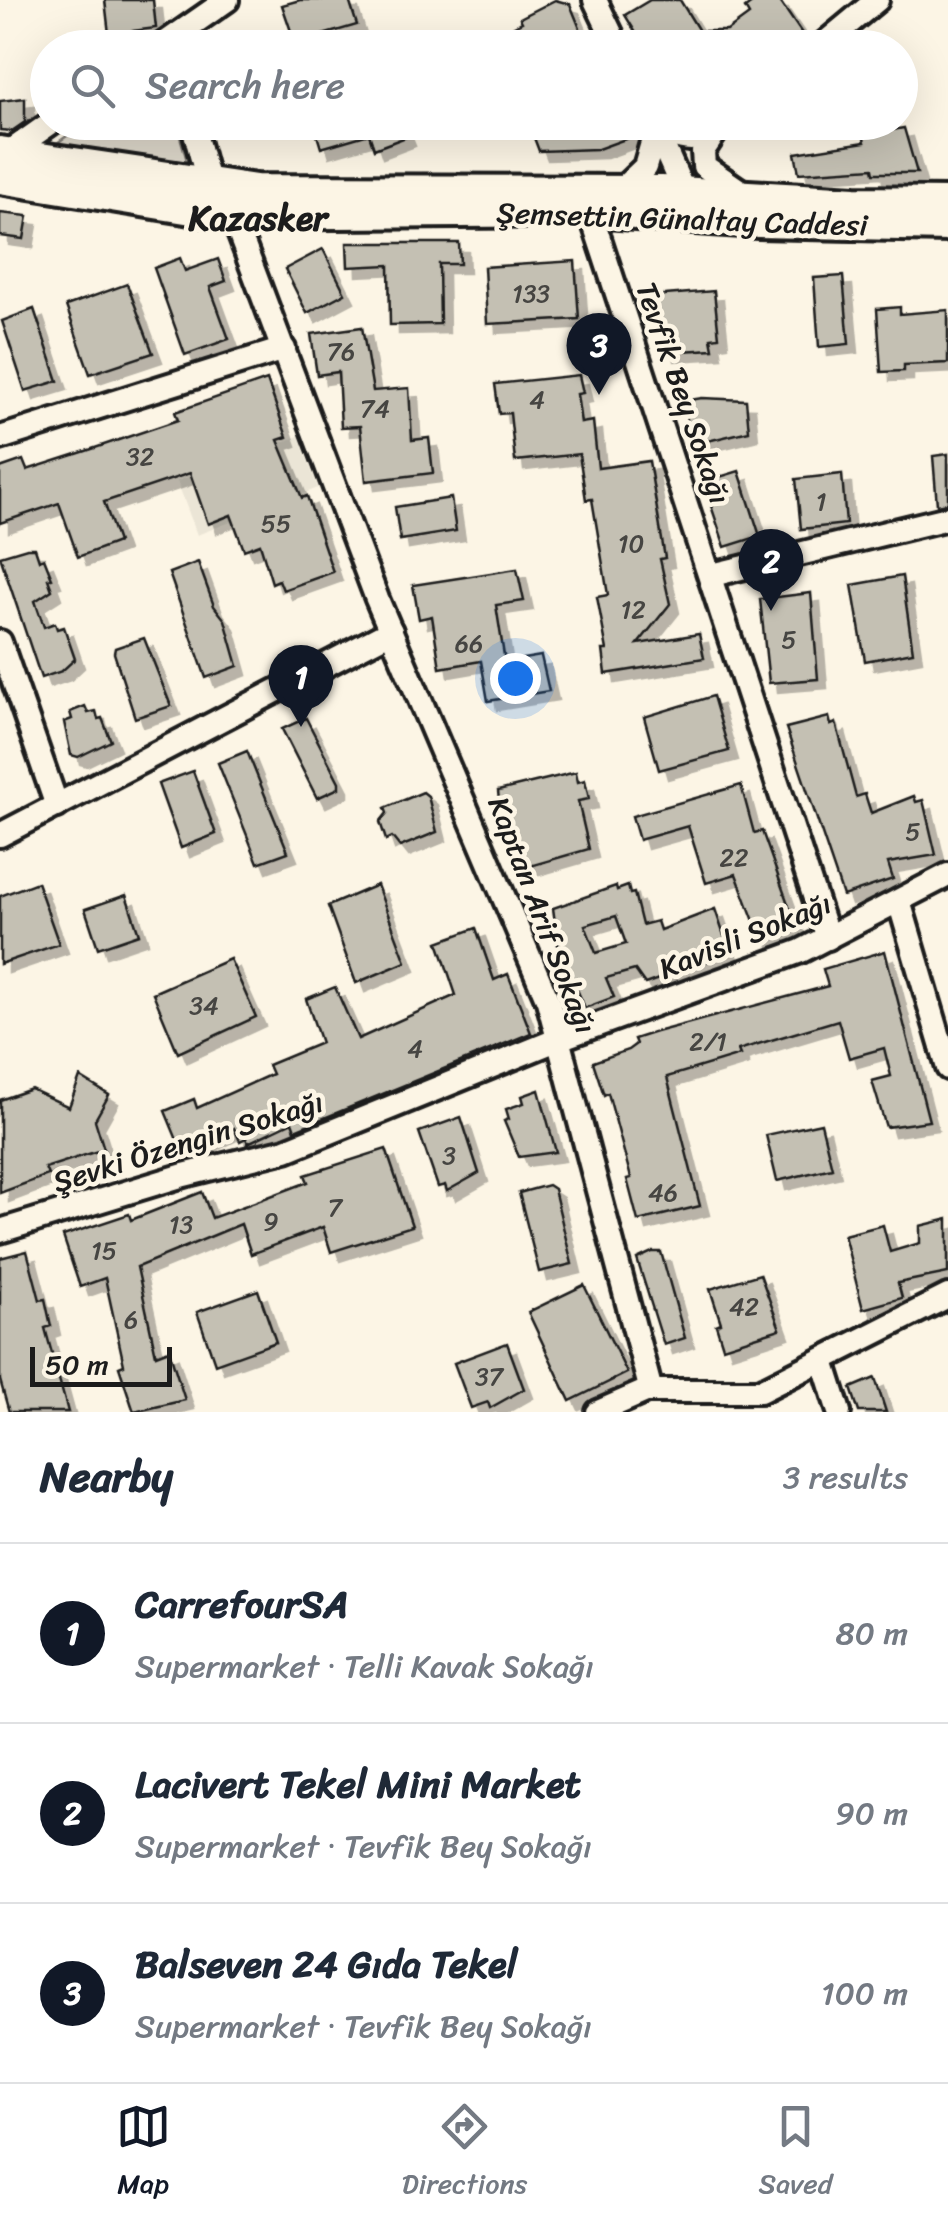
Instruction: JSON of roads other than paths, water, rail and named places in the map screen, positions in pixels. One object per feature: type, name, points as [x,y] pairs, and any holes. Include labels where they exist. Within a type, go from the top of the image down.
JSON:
[{"type":"main road","name":"Şemsettin Günaltay Caddesi","points":[[3,161],[264,190],[621,190],[948,202]]},
{"type":"main road","name":"Şemsettin Günaltay Caddesi","points":[[3,161],[232,214],[590,211],[948,226]]},
{"type":"street","points":[[187,30],[228,0]]},
{"type":"street","points":[[595,0],[609,30]]},
{"type":"street","points":[[841,30],[877,0]]},
{"type":"street","points":[[3,161],[30,140]]},
{"type":"street","points":[[197,140],[209,185]]},
{"type":"street","points":[[621,190],[645,167],[651,140]]},
{"type":"street","points":[[661,140],[697,212],[717,219]]},
{"type":"street","points":[[713,140],[702,155],[706,168],[725,184],[760,197]]},
{"type":"street","name":"Kaptan Arif Sokağı","points":[[209,185],[222,194],[232,214],[391,631],[518,925],[560,1040],[651,1391]]},
{"type":"street","name":"Tevfik Bey Sokağı","points":[[590,211],[828,938]]},
{"type":"street","points":[[0,438],[284,348]]},
{"type":"street","points":[[712,575],[948,518]]},
{"type":"street","points":[[0,835],[391,631]]},
{"type":"street","points":[[0,642],[57,806]]},
{"type":"street","name":"Kavisli Sokağı","points":[[560,1040],[828,938],[948,875]]},
{"type":"street","points":[[899,901],[948,1068]]},
{"type":"street","name":"Şevki Özengin Sokağı","points":[[0,1231],[184,1174],[286,1150],[560,1040]]},
{"type":"street","points":[[598,1412],[651,1391],[755,1392],[948,1296]]},
{"type":"street","points":[[823,1360],[839,1412]]},
{"type":"place","name":"Balseven 24 Gıda Tekel","points":[[599,395]]},
{"type":"place","name":"Lacivert Tekel Mini Market","points":[[771,611]]},
{"type":"place","name":"CarrefourSA","points":[[301,727]]},
{"type":"district","name":"Kazasker","points":[[258,218]]}]
